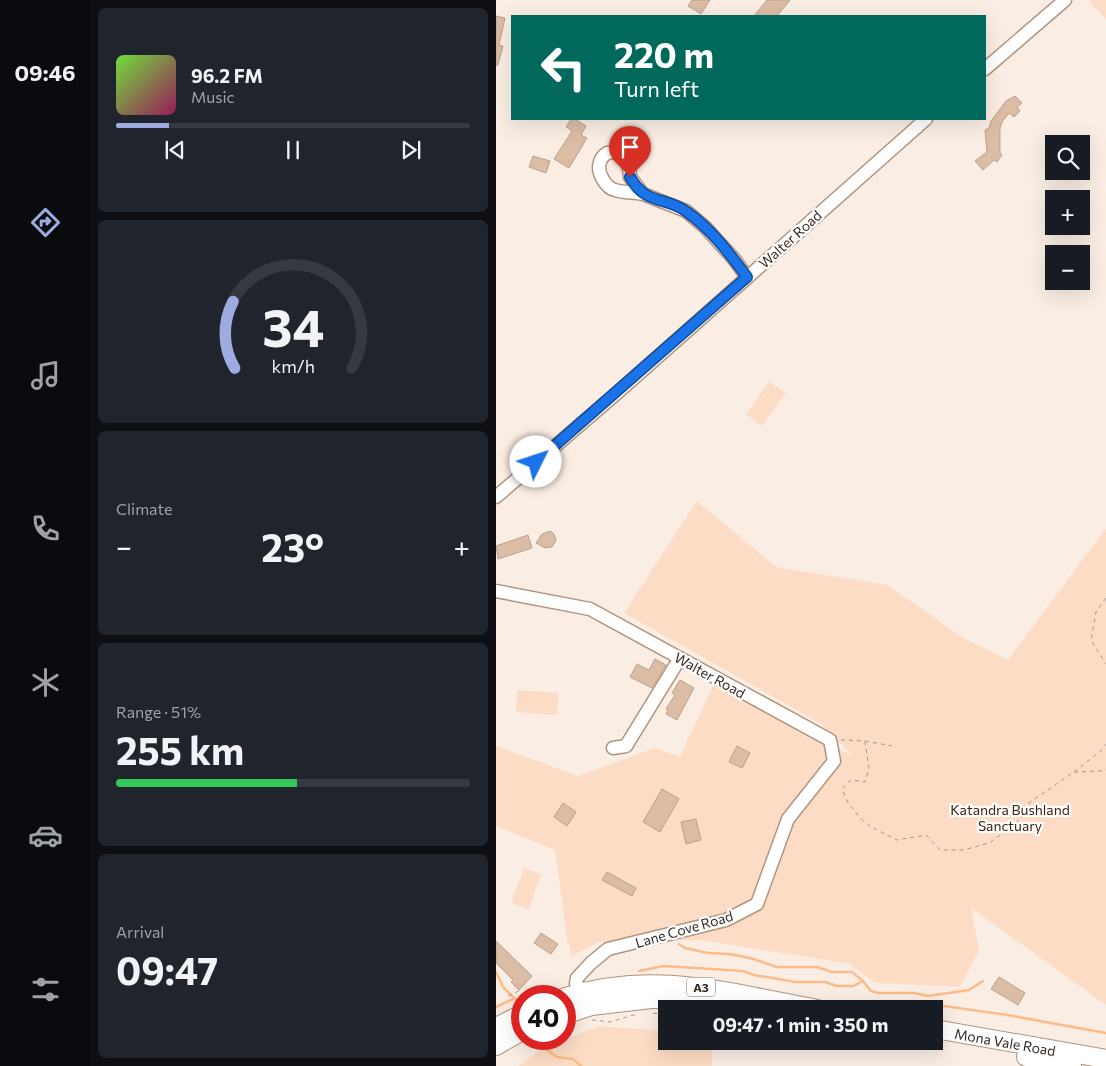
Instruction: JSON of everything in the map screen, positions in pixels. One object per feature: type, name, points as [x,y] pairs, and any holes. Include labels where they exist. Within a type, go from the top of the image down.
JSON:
[{"type":"highway","name":"A3","points":[[576,994],[616,986],[660,984],[695,986],[770,1000]]},
{"type":"highway","name":"A3","points":[[576,1011],[591,1006],[651,999],[687,1000]]},
{"type":"highway","points":[[496,1027],[511,1020]]},
{"type":"highway","name":"Mona Vale Road","points":[[943,1030],[1106,1059]]},
{"type":"highway","points":[[496,1046],[511,1037]]},
{"type":"highway","name":"Mona Vale Road","points":[[943,1042],[1072,1066]]},
{"type":"street","points":[[986,68],[1065,0]]},
{"type":"street","name":"Walter Road","points":[[496,498],[925,120]]},
{"type":"street","points":[[643,194],[686,211],[705,227],[734,259],[747,277]]},
{"type":"street","name":"Walter Road","points":[[496,591],[590,609],[830,740]]},
{"type":"street","points":[[613,748],[626,746],[680,658]]},
{"type":"street","name":"Lane Cove Road","points":[[583,992],[576,984],[577,978],[590,963],[608,949],[726,920],[757,904],[788,819],[834,761],[830,740]]},
{"type":"path","points":[[1106,598],[1096,612],[1091,640],[1106,664]]},
{"type":"path","points":[[830,740],[865,741],[892,746]]},
{"type":"path","points":[[865,741],[869,769],[866,782],[851,780],[842,789],[846,801],[860,818],[897,840],[926,835],[940,850],[963,850],[989,843],[1017,823],[1023,807],[1074,772],[1102,750],[1106,744]]},
{"type":"path","points":[[1074,772],[1106,769]]},
{"type":"path","points":[[866,828],[868,824]]},
{"type":"path","points":[[588,1020],[610,1022],[643,1012]]},
{"type":"path","points":[[651,1013],[658,1014]]},
{"type":"green space","points":[[1092,0],[1106,0],[1106,19],[1089,2]]},
{"type":"green space","points":[[769,382],[786,393],[762,426],[746,414]]},
{"type":"green space","name":"Katandra Bushland Sanctuary","points":[[697,501],[776,567],[887,585],[965,639],[1008,660],[1106,528],[1106,1005],[971,908],[979,950],[960,987],[875,983],[850,964],[701,940],[598,942],[572,956],[567,938],[555,850],[496,826],[496,746],[578,776],[655,748],[680,757],[714,684],[854,757],[820,723],[624,613]]},
{"type":"green space","points":[[517,690],[558,693],[557,715],[516,712]]},
{"type":"green space","points":[[524,868],[541,874],[529,909],[511,903]]},
{"type":"green space","points":[[599,1026],[658,1030],[658,1050],[712,1050],[712,1066],[519,1066],[540,1050],[576,1050],[576,1035]]},
{"type":"building","points":[[692,0],[710,0],[701,14],[688,6]]},
{"type":"building","points":[[767,0],[790,0],[778,15],[755,15]]},
{"type":"building","points":[[496,16],[505,18],[499,45],[503,46],[498,65],[496,65]]},
{"type":"building","points":[[1015,96],[1022,103],[1017,107],[1020,111],[1014,117],[1009,113],[1002,122],[1000,128],[1000,153],[1002,155],[997,162],[994,160],[983,170],[975,161],[987,152],[985,130],[989,128],[991,121],[1006,101]]},
{"type":"building","points":[[570,120],[577,120],[586,126],[581,135],[587,138],[569,168],[554,159],[572,131],[566,127]]},
{"type":"building","points":[[533,156],[550,161],[546,173],[529,167]]},
{"type":"building","points":[[550,531],[554,534],[556,540],[552,547],[545,548],[536,543],[542,534]]},
{"type":"building","points":[[528,535],[532,548],[498,559],[496,546]]},
{"type":"building","points":[[655,659],[666,665],[652,688],[630,677],[637,664],[649,670]]},
{"type":"building","points":[[680,680],[694,688],[677,720],[666,714],[668,710],[666,709],[675,695],[672,693]]},
{"type":"building","points":[[737,746],[750,753],[742,768],[729,762]]},
{"type":"building","points":[[662,789],[679,799],[660,832],[643,822]]},
{"type":"building","points":[[563,803],[576,812],[567,826],[554,817]]},
{"type":"building","points":[[696,819],[701,840],[686,844],[681,822]]},
{"type":"building","points":[[607,872],[636,888],[632,896],[602,880]]},
{"type":"building","points":[[541,933],[558,944],[551,954],[534,943]]},
{"type":"building","points":[[496,941],[532,976],[524,985],[514,985],[511,982],[513,980],[496,963]]},
{"type":"building","points":[[999,977],[1025,993],[1018,1005],[991,989]]},
{"type":"waterway","points":[[679,944],[685,948],[708,953],[750,958],[777,967],[817,967],[832,972],[852,972],[863,981]]},
{"type":"waterway","points":[[639,971],[664,966],[743,971],[754,975],[796,982],[825,982],[837,986],[853,986],[863,981],[871,991],[878,993],[914,993],[928,996],[969,990],[983,981]]},
{"type":"waterway","points":[[496,972],[503,987],[511,995]]},
{"type":"waterway","points":[[496,1007],[511,1000]]},
{"type":"waterway","points":[[943,1006],[1007,1015],[1106,1033]]},
{"type":"waterway","points":[[547,1050],[557,1057],[573,1059],[581,1066]]},
{"type":"route","points":[[536,462],[617,393],[747,277],[734,259],[705,227],[686,211],[643,194],[630,177]]}]
